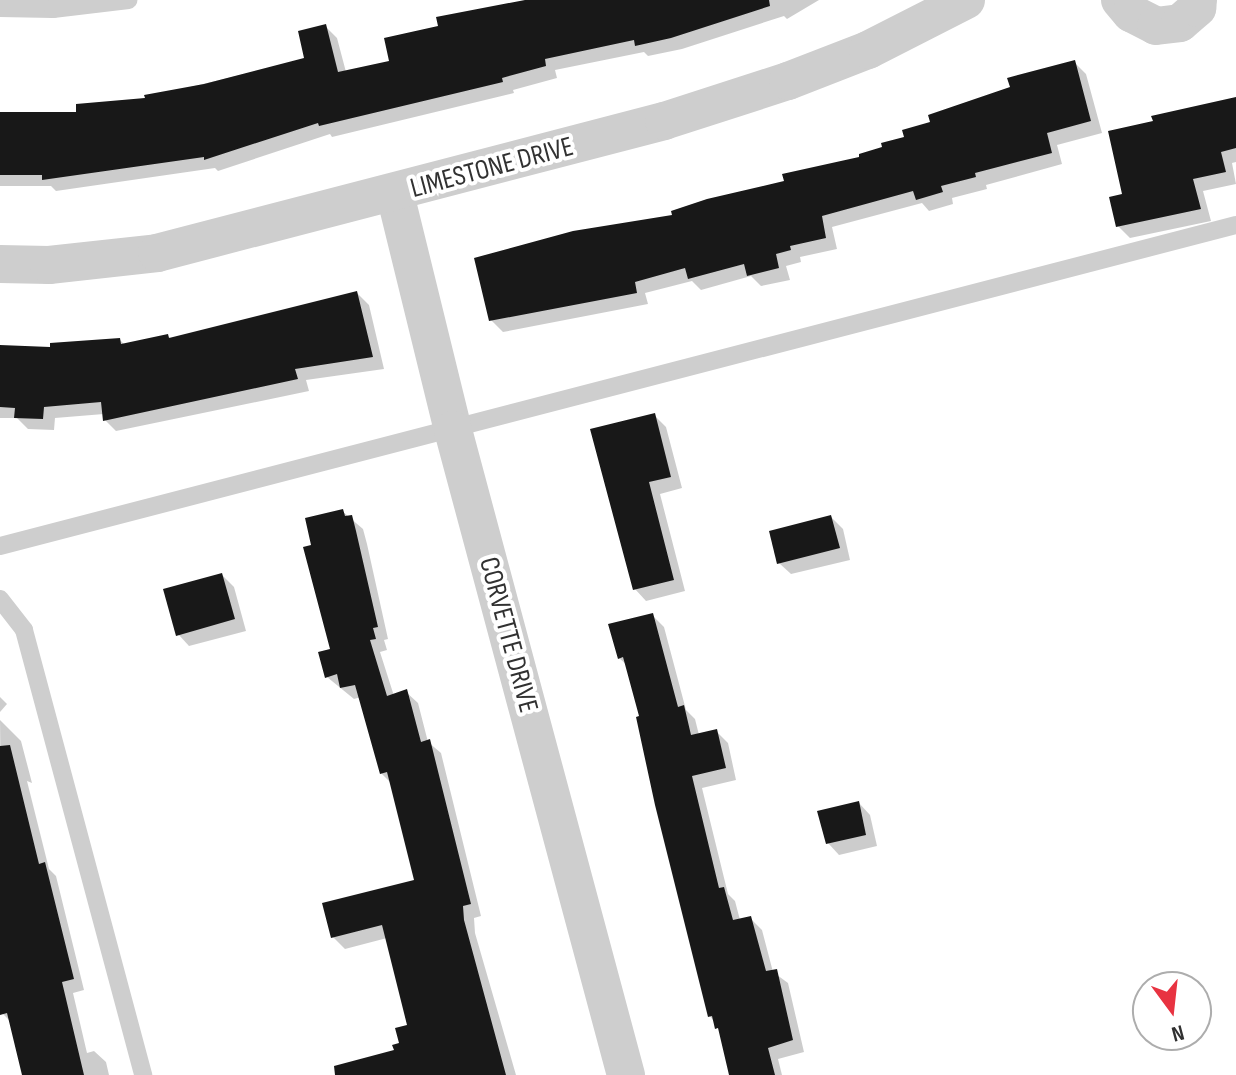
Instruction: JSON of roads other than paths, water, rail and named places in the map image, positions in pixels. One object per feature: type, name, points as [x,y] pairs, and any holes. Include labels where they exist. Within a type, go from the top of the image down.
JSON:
[{"type":"street","name":"LIMESTONE DRIVE","points":[[0,264],[49,265],[157,253],[395,194],[664,121],[788,81],[868,50],[966,0]]},
{"type":"street","points":[[1120,0],[1131,13],[1156,26],[1180,23],[1197,8],[1198,0]]},
{"type":"street","name":"CORVETTE DRIVE","points":[[395,194],[453,430],[626,1075]]},
{"type":"lane","points":[[0,8],[53,9],[128,0]]},
{"type":"lane","points":[[0,546],[1236,225]]},
{"type":"lane","points":[[0,599],[24,630],[143,1075]]}]
